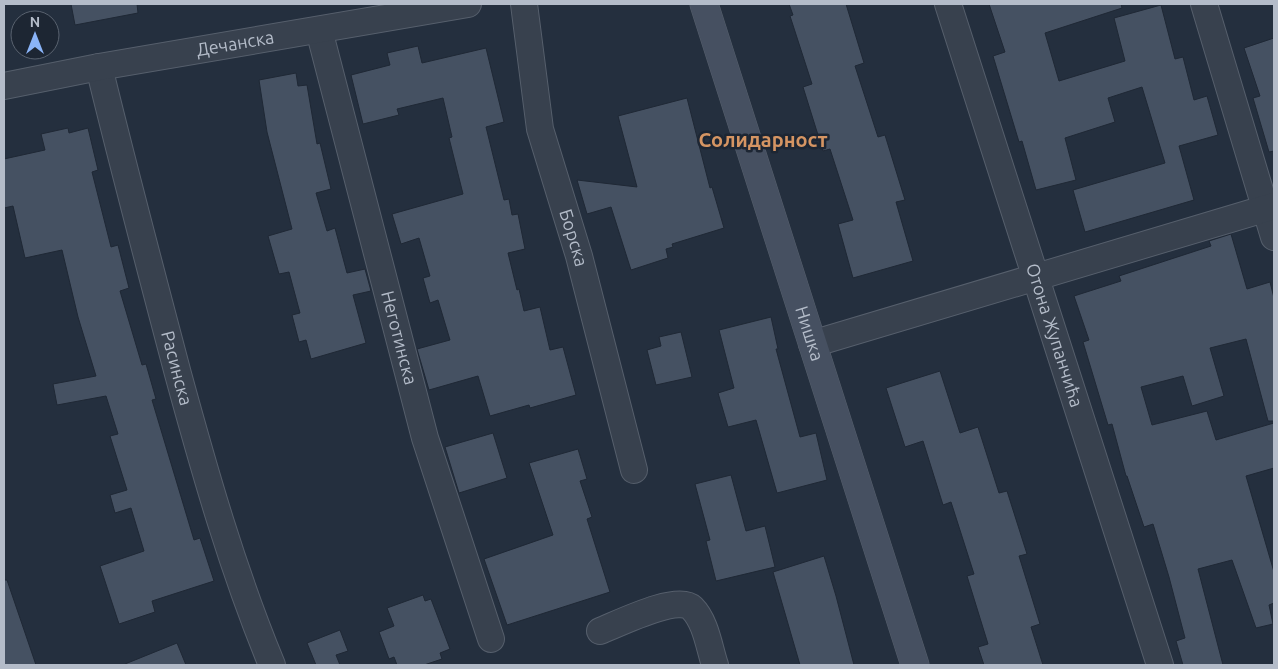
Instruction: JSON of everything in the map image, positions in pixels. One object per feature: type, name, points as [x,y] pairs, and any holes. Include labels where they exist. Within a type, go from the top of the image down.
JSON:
[{"type":"main road","name":"Нишка","points":[[704,4],[914,665]]},
{"type":"street","name":"Дечанска","points":[[4,86],[99,67],[468,4]]},
{"type":"street","name":"Борска","points":[[524,4],[540,129],[579,256],[634,470]]},
{"type":"street","name":"Отона Жупанчића","points":[[948,4],[1160,665]]},
{"type":"street","points":[[1204,4],[1270,208],[1274,237]]},
{"type":"street","name":"Неготинска","points":[[319,30],[425,438],[491,639]]},
{"type":"street","name":"Расинска","points":[[99,67],[139,230],[194,431],[249,610],[272,665]]},
{"type":"street","points":[[812,344],[1035,276],[1270,208]]},
{"type":"street","points":[[600,631],[668,605],[684,603],[691,607],[701,619],[715,665]]},
{"type":"building","points":[[71,4],[137,4],[138,13],[75,25]]},
{"type":"building","points":[[789,4],[846,4],[864,63],[855,66],[878,137],[885,135],[905,200],[896,202],[913,261],[853,278],[838,224],[853,220],[830,149],[823,151],[803,87],[812,84],[790,16],[793,15]]},
{"type":"building","points":[[989,4],[1121,4],[1122,8],[1045,33],[1059,81],[1125,61],[1114,18],[1161,5],[1175,59],[1183,57],[1194,100],[1207,96],[1218,135],[1179,146],[1194,200],[1085,232],[1073,190],[1165,163],[1142,87],[1108,98],[1115,122],[1065,138],[1076,180],[1036,190],[1022,141],[1019,142],[993,56],[1005,52]]},
{"type":"building","points":[[1274,38],[1274,151],[1269,152],[1253,98],[1260,96],[1244,48]]},
{"type":"building","points":[[418,46],[422,63],[486,48],[504,122],[486,127],[504,200],[509,199],[512,215],[518,214],[525,249],[508,253],[517,290],[519,289],[524,311],[540,307],[550,350],[563,347],[576,395],[530,408],[529,405],[490,416],[478,376],[429,390],[417,349],[450,340],[438,300],[430,303],[423,278],[430,276],[419,238],[401,244],[392,214],[463,194],[449,138],[452,137],[443,98],[397,109],[399,115],[363,124],[351,75],[390,65],[387,53]]},
{"type":"building","points":[[296,73],[298,86],[307,85],[317,144],[320,143],[331,189],[316,193],[327,231],[335,228],[347,273],[365,269],[371,291],[353,295],[366,343],[311,359],[306,340],[299,342],[292,315],[300,313],[289,272],[279,274],[268,236],[292,229],[267,132],[259,80]]},
{"type":"building","points":[[687,98],[710,188],[712,187],[724,228],[672,244],[673,247],[666,249],[668,258],[631,270],[611,207],[587,214],[577,180],[637,187],[618,116]]},
{"type":"building","points":[[68,128],[69,133],[88,128],[98,170],[92,172],[111,247],[118,245],[129,288],[120,291],[142,365],[146,364],[156,399],[152,400],[194,540],[200,538],[214,581],[152,601],[155,612],[119,624],[100,566],[144,551],[131,508],[115,513],[110,495],[127,490],[110,436],[118,434],[106,396],[57,405],[53,384],[96,376],[78,317],[62,250],[25,258],[13,206],[4,208],[4,159],[45,150],[41,134]]},
{"type":"building","points":[[1231,234],[1247,289],[1270,282],[1274,298],[1274,421],[1268,421],[1246,339],[1210,348],[1224,396],[1192,406],[1183,376],[1141,387],[1152,425],[1207,411],[1216,440],[1274,423],[1274,468],[1246,476],[1274,572],[1274,603],[1269,605],[1273,624],[1256,628],[1232,560],[1198,569],[1223,665],[1183,665],[1176,641],[1185,638],[1169,577],[1153,524],[1144,527],[1126,476],[1112,424],[1108,425],[1083,342],[1089,340],[1074,296],[1121,281],[1119,276],[1211,246],[1209,241]]},
{"type":"building","points":[[771,317],[778,349],[776,349],[800,437],[816,433],[827,480],[777,493],[756,420],[728,427],[718,393],[734,388],[719,330]]},
{"type":"building","points":[[681,332],[692,377],[656,385],[647,350],[661,346],[659,337]]},
{"type":"building","points":[[940,371],[960,433],[978,427],[999,493],[1007,491],[1027,554],[1019,556],[1040,624],[1031,627],[1043,665],[984,665],[978,647],[988,644],[967,576],[974,574],[951,502],[943,505],[923,441],[905,447],[886,388]]},
{"type":"building","points":[[493,433],[507,478],[459,493],[445,447]]},
{"type":"building","points":[[578,449],[587,479],[580,481],[592,517],[587,519],[610,592],[507,625],[484,559],[553,535],[529,463]]},
{"type":"building","points":[[731,475],[746,531],[765,526],[775,567],[716,581],[706,541],[710,540],[695,484]]},
{"type":"building","points":[[824,556],[854,665],[800,665],[773,572]]},
{"type":"building","points":[[4,580],[7,580],[36,665],[4,665]]},
{"type":"building","points":[[423,595],[425,601],[431,599],[450,649],[440,653],[442,659],[424,665],[397,665],[394,657],[389,659],[379,632],[394,626],[387,608]]},
{"type":"building","points":[[340,630],[348,651],[336,655],[340,665],[316,665],[307,643]]},
{"type":"building","points":[[177,643],[186,665],[125,665],[125,664]]},
{"type":"district","name":"Солидарност","points":[[763,140]]}]
